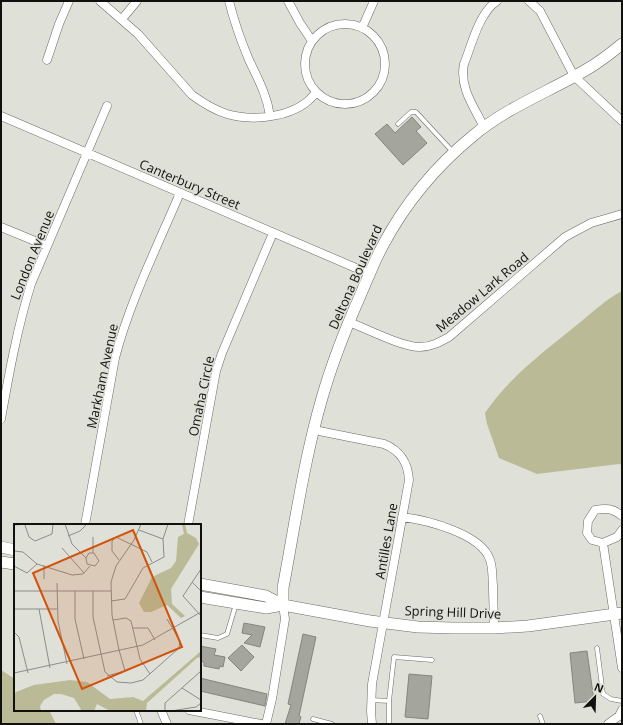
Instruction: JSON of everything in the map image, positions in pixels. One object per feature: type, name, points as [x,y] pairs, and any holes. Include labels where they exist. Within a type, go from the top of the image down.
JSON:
[{"type":"main road","name":"Deltona Boulevard","points":[[283,605],[283,588],[304,470],[314,430],[332,367],[349,322],[381,248],[407,206],[422,186],[453,153],[484,127],[511,110],[602,60],[622,44]]},
{"type":"main road","points":[[1,548],[14,550]]},
{"type":"main road","points":[[1,562],[14,564]]},
{"type":"main road","name":"Spring Hill Drive","points":[[201,584],[266,596],[283,605],[383,623],[453,628],[494,628],[543,624],[618,614]]},
{"type":"main road","name":"Spring Hill Drive","points":[[201,597],[266,608],[283,605]]},
{"type":"street","points":[[47,60],[59,24],[69,1]]},
{"type":"street","points":[[100,1],[122,19],[155,52],[183,85],[202,102],[227,114],[241,117],[256,117],[288,112],[298,109],[306,104],[316,92]]},
{"type":"street","points":[[122,19],[137,1]]},
{"type":"street","points":[[229,1],[249,60],[265,92],[270,116]]},
{"type":"street","points":[[288,1],[300,24],[312,40]]},
{"type":"street","points":[[362,28],[374,1]]},
{"type":"street","points":[[484,127],[464,88],[462,72],[484,15],[487,9],[497,1]]},
{"type":"street","points":[[529,1],[540,11],[574,76],[622,121]]},
{"type":"street","points":[[347,24],[362,28],[370,33],[376,40],[383,54],[384,71],[378,86],[366,98],[350,104],[335,103],[327,100],[316,92],[311,85],[306,69],[307,52],[312,40],[318,34],[332,26],[347,24]]},
{"type":"street","name":"London Avenue","points":[[1,420],[15,340],[31,284],[106,106]]},
{"type":"street","name":"Canterbury Street","points":[[1,116],[370,274]]},
{"type":"street","name":"Markham Avenue","points":[[85,524],[120,337],[180,193]]},
{"type":"street","name":"Meadow Lark Road","points":[[349,322],[405,344],[420,347],[430,346],[449,337],[565,237],[591,223],[622,214]]},
{"type":"street","points":[[1,227],[47,246]]},
{"type":"street","name":"Omaha Circle","points":[[188,524],[216,371],[222,353],[273,233]]},
{"type":"street","name":"Antilles Lane","points":[[314,430],[384,444],[399,453],[407,465],[409,473],[371,700],[372,724]]},
{"type":"street","points":[[622,516],[615,510],[606,508],[595,510],[588,521],[587,533],[592,540],[603,543],[617,536],[622,530]]},
{"type":"street","points":[[402,517],[420,519],[452,530],[475,542],[487,552],[492,567],[494,628]]},
{"type":"street","points":[[603,543],[618,614],[622,668]]},
{"type":"street","points":[[266,724],[272,699],[284,619],[283,605]]},
{"type":"street","points":[[161,711],[167,724]]},
{"type":"street","points":[[194,711],[261,724]]},
{"type":"street","points":[[608,724],[613,721],[622,711]]},
{"type":"lane","points":[[398,124],[411,112],[416,112],[453,153]]},
{"type":"lane","points":[[201,635],[218,638],[227,634],[232,622],[236,603]]},
{"type":"lane","points":[[597,648],[603,694],[611,699],[622,701]]},
{"type":"lane","points":[[389,723],[389,701],[394,657],[432,660]]},
{"type":"lane","points":[[371,700],[389,701]]},
{"type":"lane","points":[[136,711],[141,724]]},
{"type":"lane","points":[[540,716],[543,724]]},
{"type":"lane","points":[[313,719],[332,724]]},
{"type":"green space","points":[[622,291],[622,465],[619,464],[537,474],[499,458],[487,424],[485,413],[516,376],[605,302]]},
{"type":"green space","points":[[1,670],[14,678],[14,711],[50,711],[56,724],[1,724]]},
{"type":"building","points":[[412,117],[421,127],[416,131],[427,143],[403,165],[375,134],[387,124],[395,133]]},
{"type":"building","points":[[244,623],[265,627],[260,647],[244,643],[252,635],[242,633]]},
{"type":"building","points":[[303,634],[316,637],[299,716],[301,717],[299,724],[285,724],[291,705],[288,704]]},
{"type":"building","points":[[242,645],[254,657],[241,671],[228,658]]},
{"type":"building","points":[[201,646],[216,649],[214,655],[225,657],[223,667],[220,666],[219,669],[204,666],[204,662],[201,661]]},
{"type":"building","points":[[587,651],[594,701],[575,703],[570,653]]},
{"type":"building","points":[[409,674],[432,676],[428,719],[405,717]]},
{"type":"building","points":[[201,678],[267,694],[265,706],[201,691]]}]
